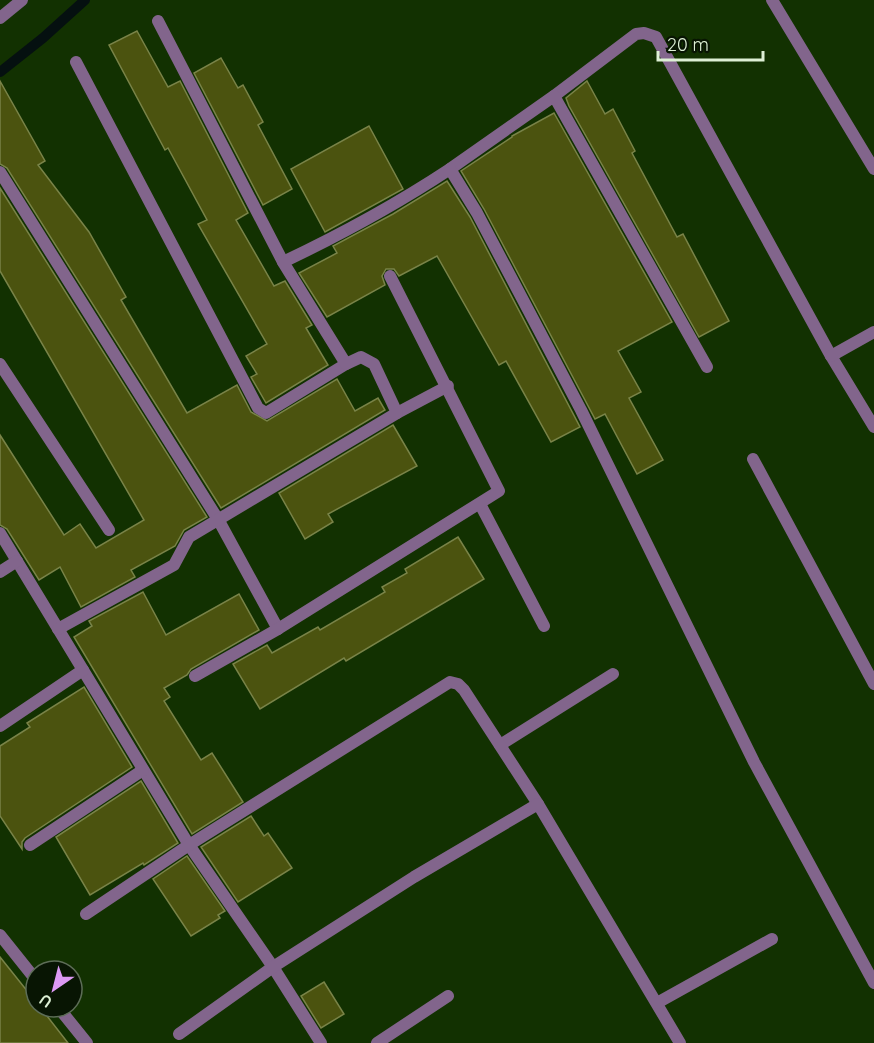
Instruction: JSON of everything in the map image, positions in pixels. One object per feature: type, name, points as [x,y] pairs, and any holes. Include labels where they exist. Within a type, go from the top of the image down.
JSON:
[{"type":"street","points":[[0,18],[22,0]]},
{"type":"street","points":[[772,0],[874,169]]},
{"type":"street","points":[[158,21],[283,262],[346,364]]},
{"type":"street","points":[[283,262],[420,189],[554,96],[636,34],[644,33],[656,37],[831,356],[874,427]]},
{"type":"street","points":[[76,62],[258,408],[266,413],[361,357],[374,364],[397,413]]},
{"type":"street","points":[[554,96],[707,368]]},
{"type":"street","points":[[450,169],[477,213],[581,410],[754,762],[874,983]]},
{"type":"street","points":[[0,172],[219,521],[278,629]]},
{"type":"street","points":[[195,676],[278,629],[499,491],[448,386],[390,276]]},
{"type":"street","points":[[831,356],[874,332]]},
{"type":"street","points":[[0,364],[110,530]]},
{"type":"street","points":[[58,629],[174,565],[189,537],[397,413],[448,386]]},
{"type":"street","points":[[753,459],[874,684]]},
{"type":"street","points":[[480,504],[544,626]]},
{"type":"street","points":[[0,533],[189,845],[273,967],[321,1043]]},
{"type":"street","points":[[0,572],[17,561]]},
{"type":"street","points":[[0,726],[83,670]]},
{"type":"street","points":[[500,746],[613,674]]},
{"type":"street","points":[[86,914],[189,845],[450,682],[458,684],[464,690],[538,804],[681,1043]]},
{"type":"street","points":[[30,845],[143,770]]},
{"type":"street","points":[[179,1034],[273,967],[414,877],[538,804]]},
{"type":"street","points":[[0,935],[24,965]]},
{"type":"street","points":[[657,1003],[772,939]]},
{"type":"street","points":[[377,1043],[448,996]]},
{"type":"street","points":[[68,1019],[87,1043]]},
{"type":"building","points":[[137,31],[168,87],[180,81],[248,213],[236,220],[274,286],[285,281],[312,325],[306,328],[328,365],[266,403],[251,377],[257,374],[246,356],[267,344],[198,224],[207,220],[168,148],[165,150],[109,45]]},
{"type":"building","points":[[221,58],[238,88],[243,85],[263,122],[258,125],[292,189],[263,205],[194,73]]},
{"type":"building","points":[[0,81],[45,161],[38,165],[89,232],[126,297],[121,300],[187,413],[237,385],[251,412],[267,421],[337,379],[355,411],[378,398],[385,410],[221,508],[7,168],[0,164]]},
{"type":"building","points":[[587,81],[605,114],[613,109],[635,151],[632,153],[677,237],[683,234],[729,321],[699,337],[569,106],[566,98]]},
{"type":"building","points":[[554,113],[672,322],[618,351],[641,392],[629,398],[663,460],[637,474],[605,414],[595,419],[484,209],[461,171],[512,136]]},
{"type":"building","points":[[369,126],[403,189],[325,232],[291,169]]},
{"type":"building","points":[[447,181],[470,217],[580,427],[551,442],[506,361],[499,365],[437,256],[399,276],[394,269],[386,269],[382,276],[385,285],[327,317],[299,273],[337,253],[333,246],[393,214]]},
{"type":"building","points":[[0,188],[207,517],[184,530],[175,546],[131,570],[135,577],[81,607],[60,567],[39,580],[7,529],[0,525],[0,435],[64,535],[80,524],[96,548],[144,520],[0,271]]},
{"type":"building","points":[[393,425],[417,466],[328,514],[333,522],[305,539],[279,493]]},
{"type":"building","points":[[458,537],[484,579],[346,661],[344,658],[260,709],[233,664],[267,645],[272,653],[318,627],[320,630],[385,592],[382,587],[407,573],[405,569]]},
{"type":"building","points":[[143,592],[166,635],[239,594],[259,630],[191,669],[187,675],[164,688],[170,697],[164,701],[201,760],[212,753],[243,802],[192,834],[74,637],[92,626],[89,621]]},
{"type":"building","points":[[84,687],[132,767],[25,838],[22,842],[22,849],[0,816],[0,746],[30,727],[27,723]]},
{"type":"building","points":[[141,781],[178,843],[90,895],[56,837]]},
{"type":"building","points":[[251,816],[264,836],[268,833],[292,868],[238,902],[201,847]]},
{"type":"building","points":[[187,856],[225,911],[218,915],[220,918],[191,936],[153,879]]},
{"type":"building","points":[[0,957],[24,987],[24,1019],[49,1019],[68,1043],[0,1043]]},
{"type":"building","points":[[324,982],[344,1014],[321,1028],[301,996]]},
{"type":"waterway","points":[[0,72],[43,38],[85,0]]}]
